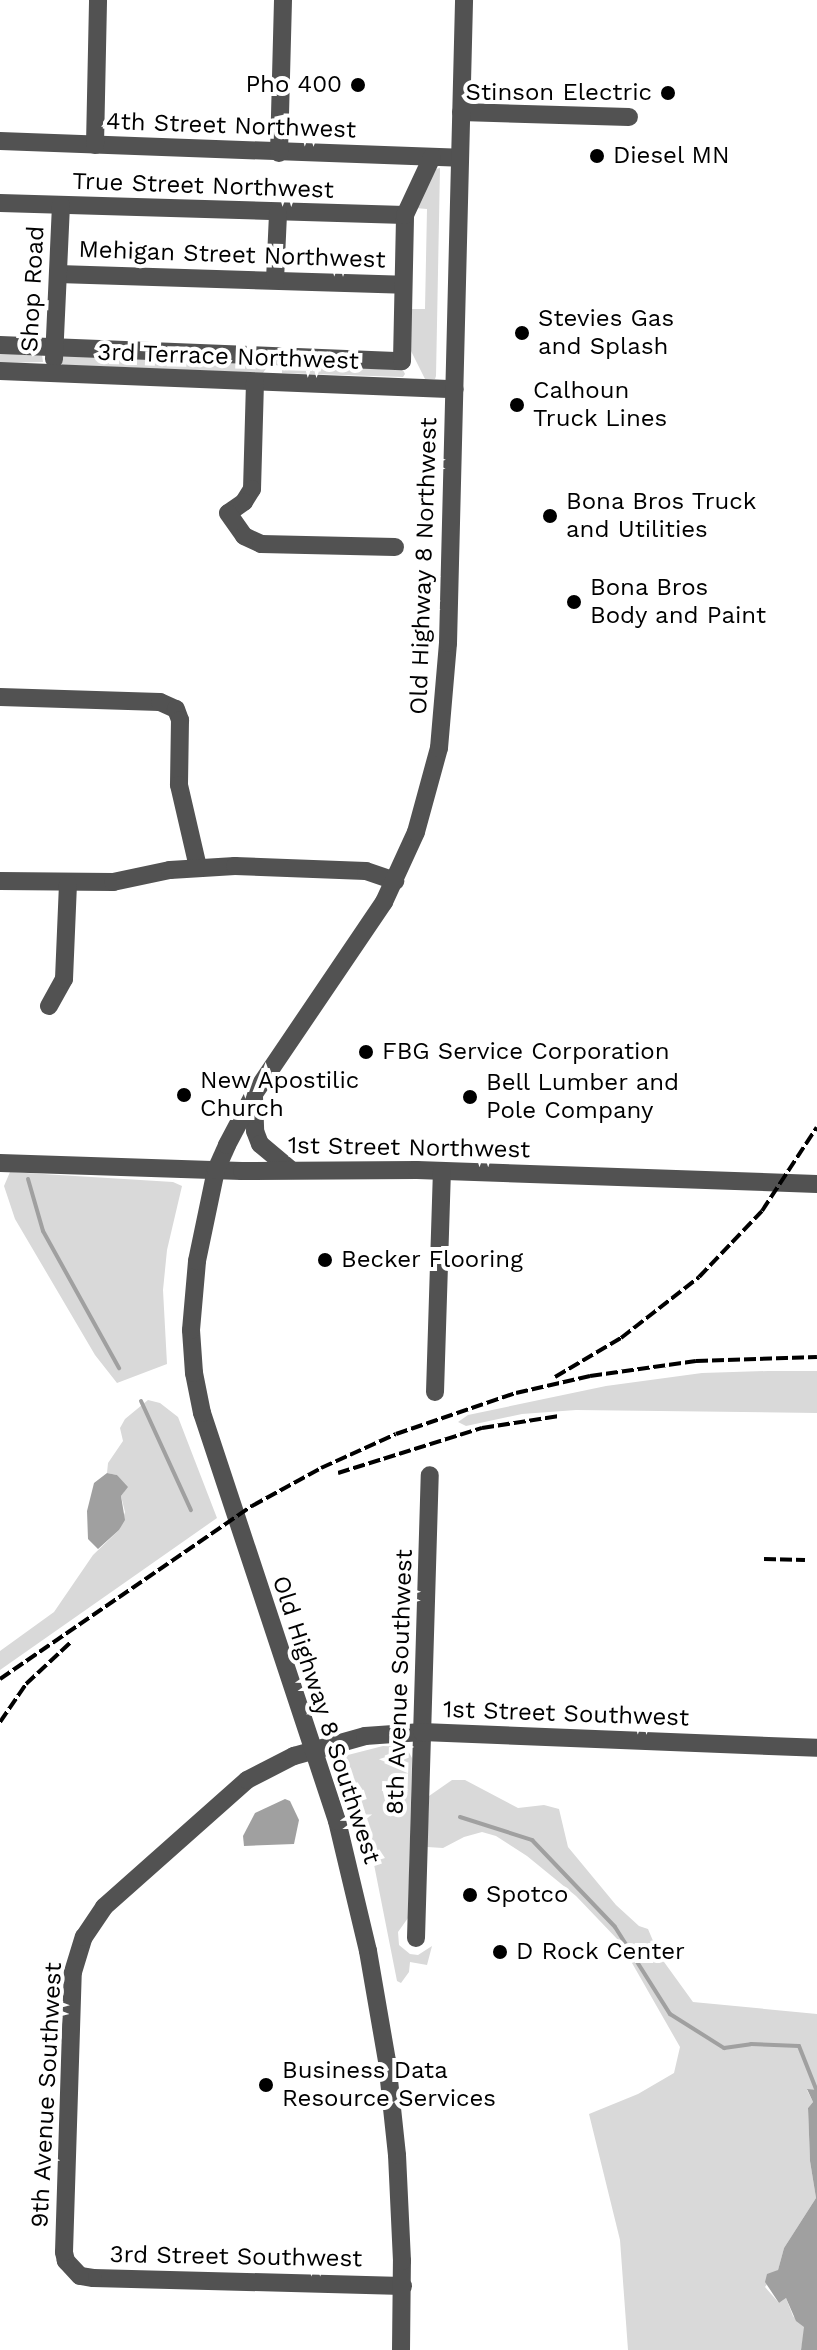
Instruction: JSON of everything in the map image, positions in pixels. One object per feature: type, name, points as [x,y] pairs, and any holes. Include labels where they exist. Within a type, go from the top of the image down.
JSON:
[{"type":"street","points":[[95,145],[98,0]]},
{"type":"street","points":[[279,153],[283,0]]},
{"type":"street","name":"Old Highway 8 Northwest","points":[[216,1170],[254,1094],[352,954],[395,881],[428,796],[444,717],[464,0]]},
{"type":"street","points":[[461,112],[629,117]]},
{"type":"street","name":"4th Street Northwest","points":[[0,141],[460,158]]},
{"type":"street","points":[[402,361],[405,215],[432,157]]},
{"type":"street","name":"True Street Northwest","points":[[0,203],[278,214],[405,215]]},
{"type":"street","name":"Shop Road","points":[[53,374],[61,205]]},
{"type":"street","points":[[275,280],[278,214]]},
{"type":"street","name":"Mehigan Street Northwest","points":[[58,274],[403,285]]},
{"type":"street","points":[[0,345],[402,361],[412,370],[417,388]]},
{"type":"street","points":[[274,357],[274,383]]},
{"type":"street","name":"3rd Terrace Northwest","points":[[0,371],[455,389]]},
{"type":"street","points":[[255,382],[252,489],[244,502],[228,513],[237,528],[250,541],[261,544],[395,547]]},
{"type":"street","points":[[0,697],[160,702],[176,709],[180,720],[179,785],[198,867]]},
{"type":"street","points":[[0,881],[113,882],[198,867],[366,871],[395,881]]},
{"type":"street","points":[[49,1006],[64,979],[68,884]]},
{"type":"street","points":[[254,1094],[255,1131],[260,1144],[291,1170]]},
{"type":"street","name":"1st Street Northwest","points":[[0,1163],[216,1170],[442,1171],[817,1184]]},
{"type":"street","name":"Old Highway 8 Southwest","points":[[216,1170],[197,1261],[191,1330],[194,1373],[202,1413],[231,1504],[337,1821],[379,2009],[396,2142],[403,2286],[401,2350]]},
{"type":"street","points":[[435,1392],[442,1171]]},
{"type":"street","name":"8th Avenue Southwest","points":[[416,1938],[430,1475]]},
{"type":"street","name":"1st Street Southwest","points":[[314,1750],[365,1736],[422,1732],[817,1748]]},
{"type":"street","name":"9th Avenue Southwest","points":[[73,2268],[64,2252],[72,1990],[73,1972],[84,1937],[110,1901],[227,1795],[257,1774],[314,1750]]},
{"type":"street","name":"3rd Street Southwest","points":[[73,2268],[80,2276],[93,2278],[403,2286]]},
{"type":"shaded area","points":[[440,168],[436,376],[435,379],[425,379],[408,345],[410,309],[425,309],[427,209],[415,208],[436,169]]},
{"type":"shaded area","points":[[0,352],[42,355],[43,362],[0,363]]},
{"type":"shaded area","points":[[62,355],[266,364],[267,367],[263,373],[62,365]]},
{"type":"shaded area","points":[[282,364],[403,370],[405,374],[403,377],[282,373]]},
{"type":"shaded area","points":[[10,1172],[173,1182],[182,1186],[167,1250],[163,1290],[167,1364],[117,1383],[95,1355],[15,1219],[4,1186]]},
{"type":"shaded area","points":[[817,1371],[817,1413],[576,1410],[522,1414],[466,1426],[458,1422],[468,1415],[606,1386],[702,1373]]},
{"type":"shaded area","points":[[148,1400],[160,1403],[178,1417],[217,1518],[0,1670],[0,1651],[54,1612],[93,1555],[119,1530],[125,1512],[121,1496],[124,1492],[117,1475],[107,1473],[108,1463],[123,1441],[120,1428],[125,1419]]},
{"type":"shaded area","points":[[107,1473],[117,1475],[128,1487],[121,1496],[125,1520],[119,1530],[98,1549],[88,1539],[87,1511],[94,1483]]},
{"type":"shaded area","points":[[383,1746],[406,1747],[412,1758],[408,1918],[398,1932],[399,1945],[410,1954],[418,1955],[432,1946],[427,1965],[410,1962],[409,1972],[401,1983],[397,1981],[367,1829],[344,1756]]},
{"type":"shaded area","points":[[452,1780],[465,1780],[518,1808],[544,1805],[559,1809],[568,1847],[616,1905],[639,1926],[648,1929],[659,1955],[693,2002],[817,2014],[817,2090],[807,2090],[813,2102],[808,2108],[810,2161],[816,2198],[784,2248],[778,2270],[765,2287],[779,2303],[786,2298],[793,2316],[805,2327],[801,2350],[628,2350],[620,2240],[589,2114],[638,2094],[674,2073],[680,2047],[620,1942],[576,1896],[527,1856],[496,1836],[482,1832],[443,1848],[427,1847],[429,1796]]},
{"type":"shaded area","points":[[285,1799],[290,1801],[299,1820],[294,1844],[244,1846],[243,1836],[255,1813]]},
{"type":"shaded area","points":[[807,2089],[817,2090],[817,2350],[801,2350],[804,2327],[796,2321],[786,2298],[779,2303],[765,2282],[767,2274],[778,2270],[784,2248],[816,2198],[810,2161],[808,2108],[813,2102]]},
{"type":"waterway","points":[[28,1179],[43,1231],[119,1368]]},
{"type":"waterway","points":[[141,1401],[191,1510]]},
{"type":"waterway","points":[[460,1817],[532,1840],[615,1927],[670,2014],[724,2048],[751,2044],[799,2046],[816,2089]]},
{"type":"railway","points":[[555,1377],[621,1338],[699,1277],[762,1211],[817,1127]]},
{"type":"railway","points":[[0,1679],[252,1506],[321,1468],[396,1434],[516,1393],[590,1376],[696,1361],[817,1357]]},
{"type":"railway","points":[[338,1473],[482,1428],[559,1416]]},
{"type":"railway","points":[[764,1559],[805,1560]]},
{"type":"railway","points":[[0,1722],[26,1684],[72,1641]]},
{"type":"place","name":"Pho 400","points":[[358,85]]},
{"type":"place","name":"Stinson Electric","points":[[668,93]]},
{"type":"place","name":"Diesel MN","points":[[597,156]]},
{"type":"place","name":"Stevies Gas and Splash","points":[[522,333]]},
{"type":"place","name":"Calhoun Truck Lines","points":[[517,405]]},
{"type":"place","name":"Bona Bros Truck and Utilities","points":[[550,516]]},
{"type":"place","name":"Bona Bros Body and Paint","points":[[574,602]]},
{"type":"place","name":"FBG Service Corporation","points":[[366,1052]]},
{"type":"place","name":"New Apostilic Church","points":[[184,1095]]},
{"type":"place","name":"Bell Lumber and Pole Company","points":[[470,1097]]},
{"type":"place","name":"Becker Flooring","points":[[325,1260]]},
{"type":"place","name":"Spotco","points":[[470,1895]]},
{"type":"place","name":"D Rock Center","points":[[500,1952]]},
{"type":"place","name":"Business Data Resource Services","points":[[266,2085]]}]
